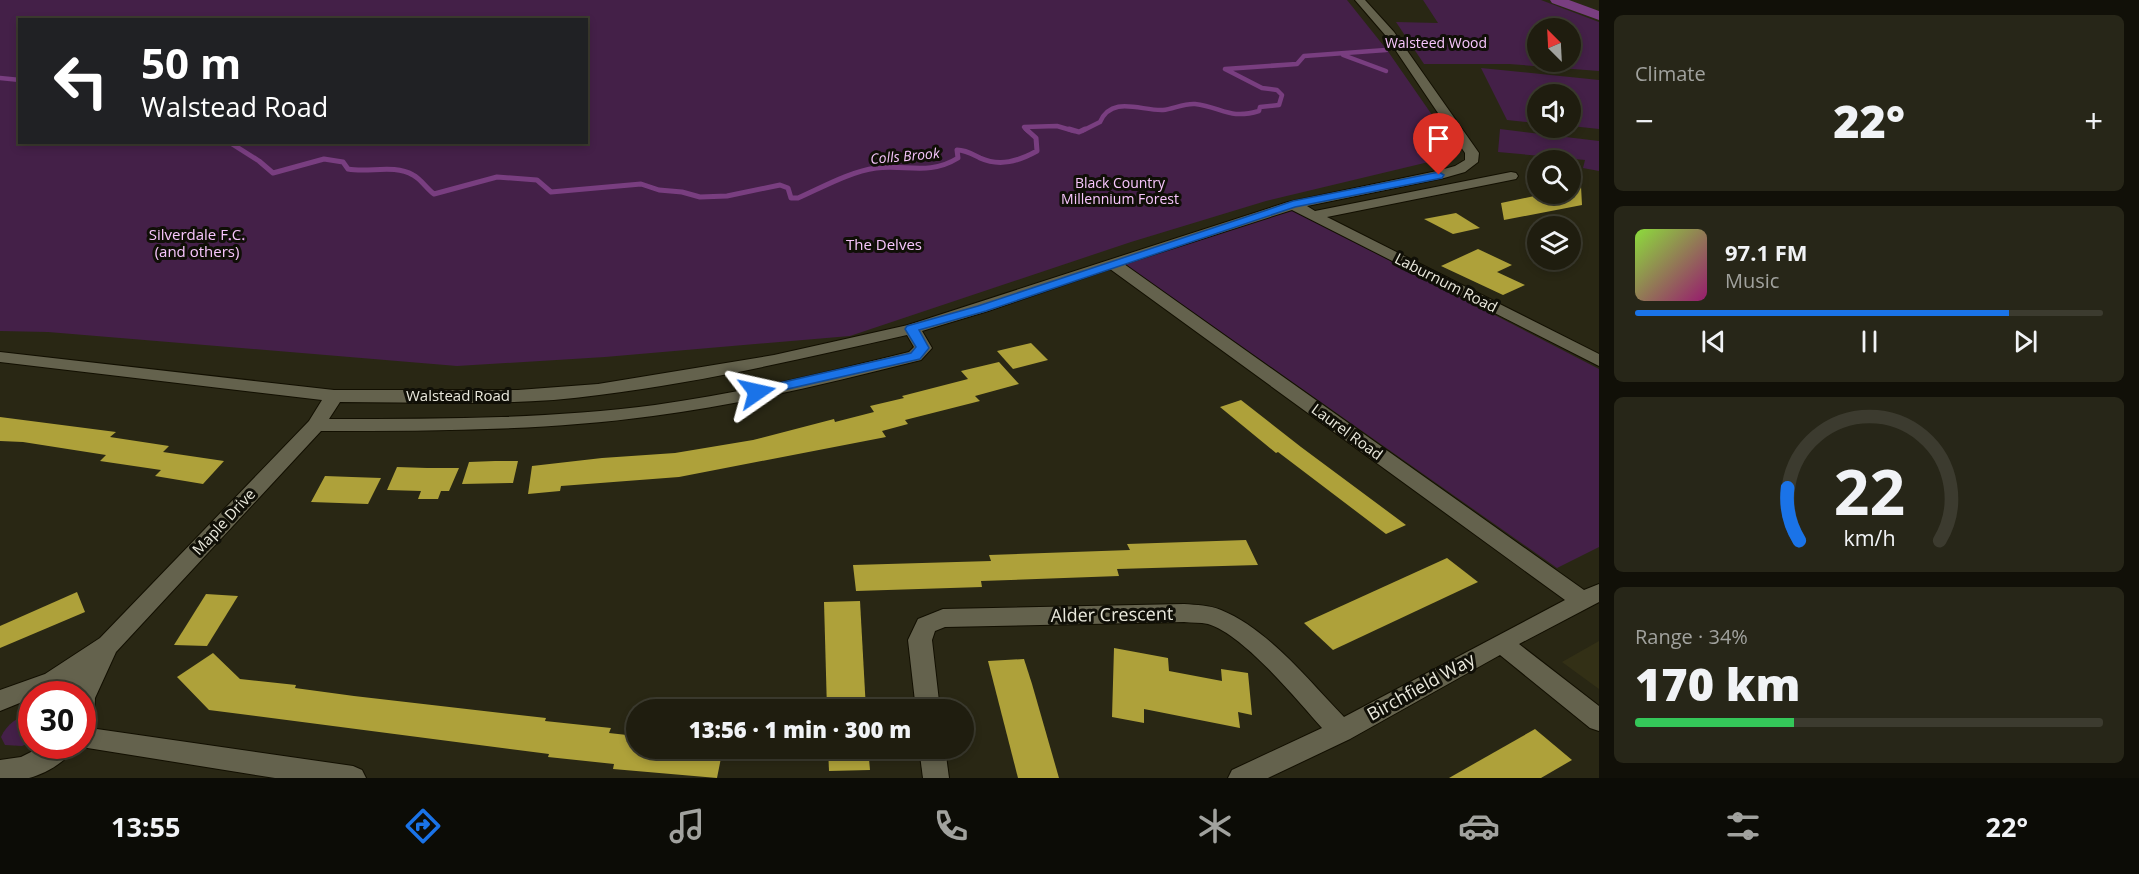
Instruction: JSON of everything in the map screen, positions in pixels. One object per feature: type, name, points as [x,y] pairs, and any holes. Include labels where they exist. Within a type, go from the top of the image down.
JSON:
[{"type":"street","points":[[1360,0],[1390,34],[1472,153],[1471,162],[1460,170]]},
{"type":"street","points":[[1460,170],[1487,180]]},
{"type":"street","name":"Walstead Road","points":[[0,357],[334,396],[518,396],[598,390],[774,360],[912,329],[1293,205],[1460,170]]},
{"type":"street","points":[[1315,215],[1511,176]]},
{"type":"street","name":"Laburnum Road","points":[[1293,205],[1599,361]]},
{"type":"street","name":"Laurel Road","points":[[1112,263],[1591,597]]},
{"type":"street","name":"Walstead Road","points":[[316,425],[446,425],[531,422],[618,415],[692,405],[779,388],[915,356],[923,348],[912,329]]},
{"type":"street","name":"Maple Drive","points":[[54,681],[108,645],[316,425],[334,396]]},
{"type":"street","name":"Birchfield Way","points":[[1241,778],[1341,731],[1501,643],[1591,597]]},
{"type":"street","name":"Alder Crescent","points":[[927,699],[920,640],[926,625],[943,618],[1184,613],[1214,616],[1242,633],[1266,654],[1341,731]]},
{"type":"street","points":[[1501,643],[1599,720]]},
{"type":"street","name":"Maple Drive","points":[[90,681],[108,645]]},
{"type":"street","name":"Maple Drive","points":[[0,701],[18,693]]},
{"type":"street","points":[[96,740],[352,778]]},
{"type":"street","points":[[3,774],[42,759]]},
{"type":"street","points":[[933,759],[936,778]]},
{"type":"shaded area","points":[[1599,641],[1599,689],[1562,662]]},
{"type":"green space","points":[[0,0],[1347,0],[1387,50],[1448,138],[1454,151],[1437,160],[1266,201],[1131,242],[850,336],[605,357],[457,366],[48,332],[0,331]]},
{"type":"green space","name":"Walsteed Wood","points":[[1423,0],[1541,0],[1599,22],[1599,71],[1581,70],[1581,18],[1527,18],[1527,65],[1424,64],[1396,22],[1438,23]]},
{"type":"green space","points":[[1481,68],[1599,80],[1599,129],[1581,127],[1581,84],[1527,84],[1527,122],[1507,120]]},
{"type":"green space","points":[[1500,129],[1527,132],[1527,138],[1574,138],[1599,141],[1599,171],[1583,168],[1585,160],[1581,160],[1581,150],[1527,150],[1527,155],[1498,152]]},
{"type":"green space","points":[[1292,210],[1599,369],[1599,547],[1557,568],[1123,263]]},
{"type":"green space","points":[[17,719],[18,746],[5,745],[1,737],[6,728]]},
{"type":"building","points":[[1581,186],[1582,205],[1504,220],[1501,203],[1527,198],[1527,204],[1581,204]]},
{"type":"building","points":[[1456,213],[1480,228],[1453,234],[1424,219]]},
{"type":"building","points":[[1478,249],[1512,265],[1497,272],[1525,285],[1503,295],[1441,266]]},
{"type":"building","points":[[1031,343],[1048,360],[1013,369],[997,351]]},
{"type":"building","points":[[999,362],[1019,384],[975,396],[980,401],[905,420],[908,424],[882,431],[886,437],[679,477],[561,486],[560,491],[528,494],[532,466],[675,453],[753,440],[834,419],[835,422],[874,412],[870,406],[968,379],[961,371]]},
{"type":"building","points":[[1241,400],[1406,525],[1386,534],[1278,452],[1276,453],[1220,407]]},
{"type":"building","points":[[0,417],[116,432],[110,437],[169,446],[163,452],[224,461],[203,484],[155,476],[161,470],[100,461],[106,455],[23,442],[0,441]]},
{"type":"building","points":[[518,461],[513,483],[462,484],[469,462]]},
{"type":"building","points":[[397,467],[459,468],[449,491],[441,491],[438,499],[418,499],[421,491],[387,490]]},
{"type":"building","points":[[325,476],[381,478],[368,504],[311,502]]},
{"type":"building","points":[[1246,540],[1258,565],[1117,569],[1119,576],[981,581],[982,587],[856,591],[853,565],[991,561],[989,555],[1130,550],[1127,544]]},
{"type":"building","points":[[1447,558],[1478,582],[1333,650],[1304,623]]},
{"type":"building","points":[[77,592],[85,612],[0,648],[0,626]]},
{"type":"building","points":[[206,594],[238,596],[207,646],[174,645]]},
{"type":"building","points":[[860,601],[865,699],[827,699],[824,602]]},
{"type":"building","points":[[1114,648],[1168,658],[1169,671],[1222,681],[1221,669],[1248,673],[1252,715],[1238,712],[1240,728],[1144,709],[1144,723],[1112,717]]},
{"type":"building","points":[[213,653],[240,679],[296,685],[295,688],[354,696],[546,718],[545,721],[611,728],[609,733],[626,735],[626,759],[721,759],[717,778],[613,769],[614,764],[548,757],[549,754],[209,710],[177,677]]},
{"type":"building","points":[[1024,659],[1059,778],[1018,778],[988,661]]},
{"type":"building","points":[[1535,729],[1572,760],[1541,778],[1449,778]]},
{"type":"building","points":[[828,759],[869,759],[870,770],[829,771]]},
{"type":"waterway","points":[[1557,0],[1599,16]]},
{"type":"waterway","name":"Colls Brook","points":[[1082,131],[1100,122],[1105,114],[1119,107],[1163,110],[1195,104],[1233,114],[1259,111],[1260,107],[1279,105],[1282,95],[1277,90],[1262,88],[1225,69],[1297,64],[1304,56],[1386,50]]},
{"type":"waterway","points":[[1343,55],[1386,71]]},
{"type":"waterway","name":"Colls Brook","points":[[0,78],[18,80]]},
{"type":"waterway","name":"Colls Brook","points":[[1026,129],[1024,127],[1057,126],[1074,131]]},
{"type":"waterway","name":"Colls Brook","points":[[232,144],[273,173],[324,159],[343,162],[348,169],[390,169],[406,172],[416,177],[434,194],[497,177],[537,180],[551,192],[641,184],[659,190],[682,192],[700,197],[727,196],[780,185],[788,188],[791,198],[798,198],[836,180],[866,170],[887,167],[937,167],[958,158],[957,150],[995,162],[1023,158],[1037,151],[1036,138],[1026,129]]},
{"type":"waterway","name":"Colls Brook","points":[[1069,129],[1079,132],[1085,129]]},
{"type":"route","points":[[757,392],[915,356],[923,348],[912,329],[1270,212],[1293,205],[1439,175]]},
{"type":"park label","name":"Black Country Millennium Forest","points":[[1120,192]]},
{"type":"park label","name":"Silverdale F.C. (and others)","points":[[197,244]]},
{"type":"park label","name":"The Delves","points":[[884,245]]}]
